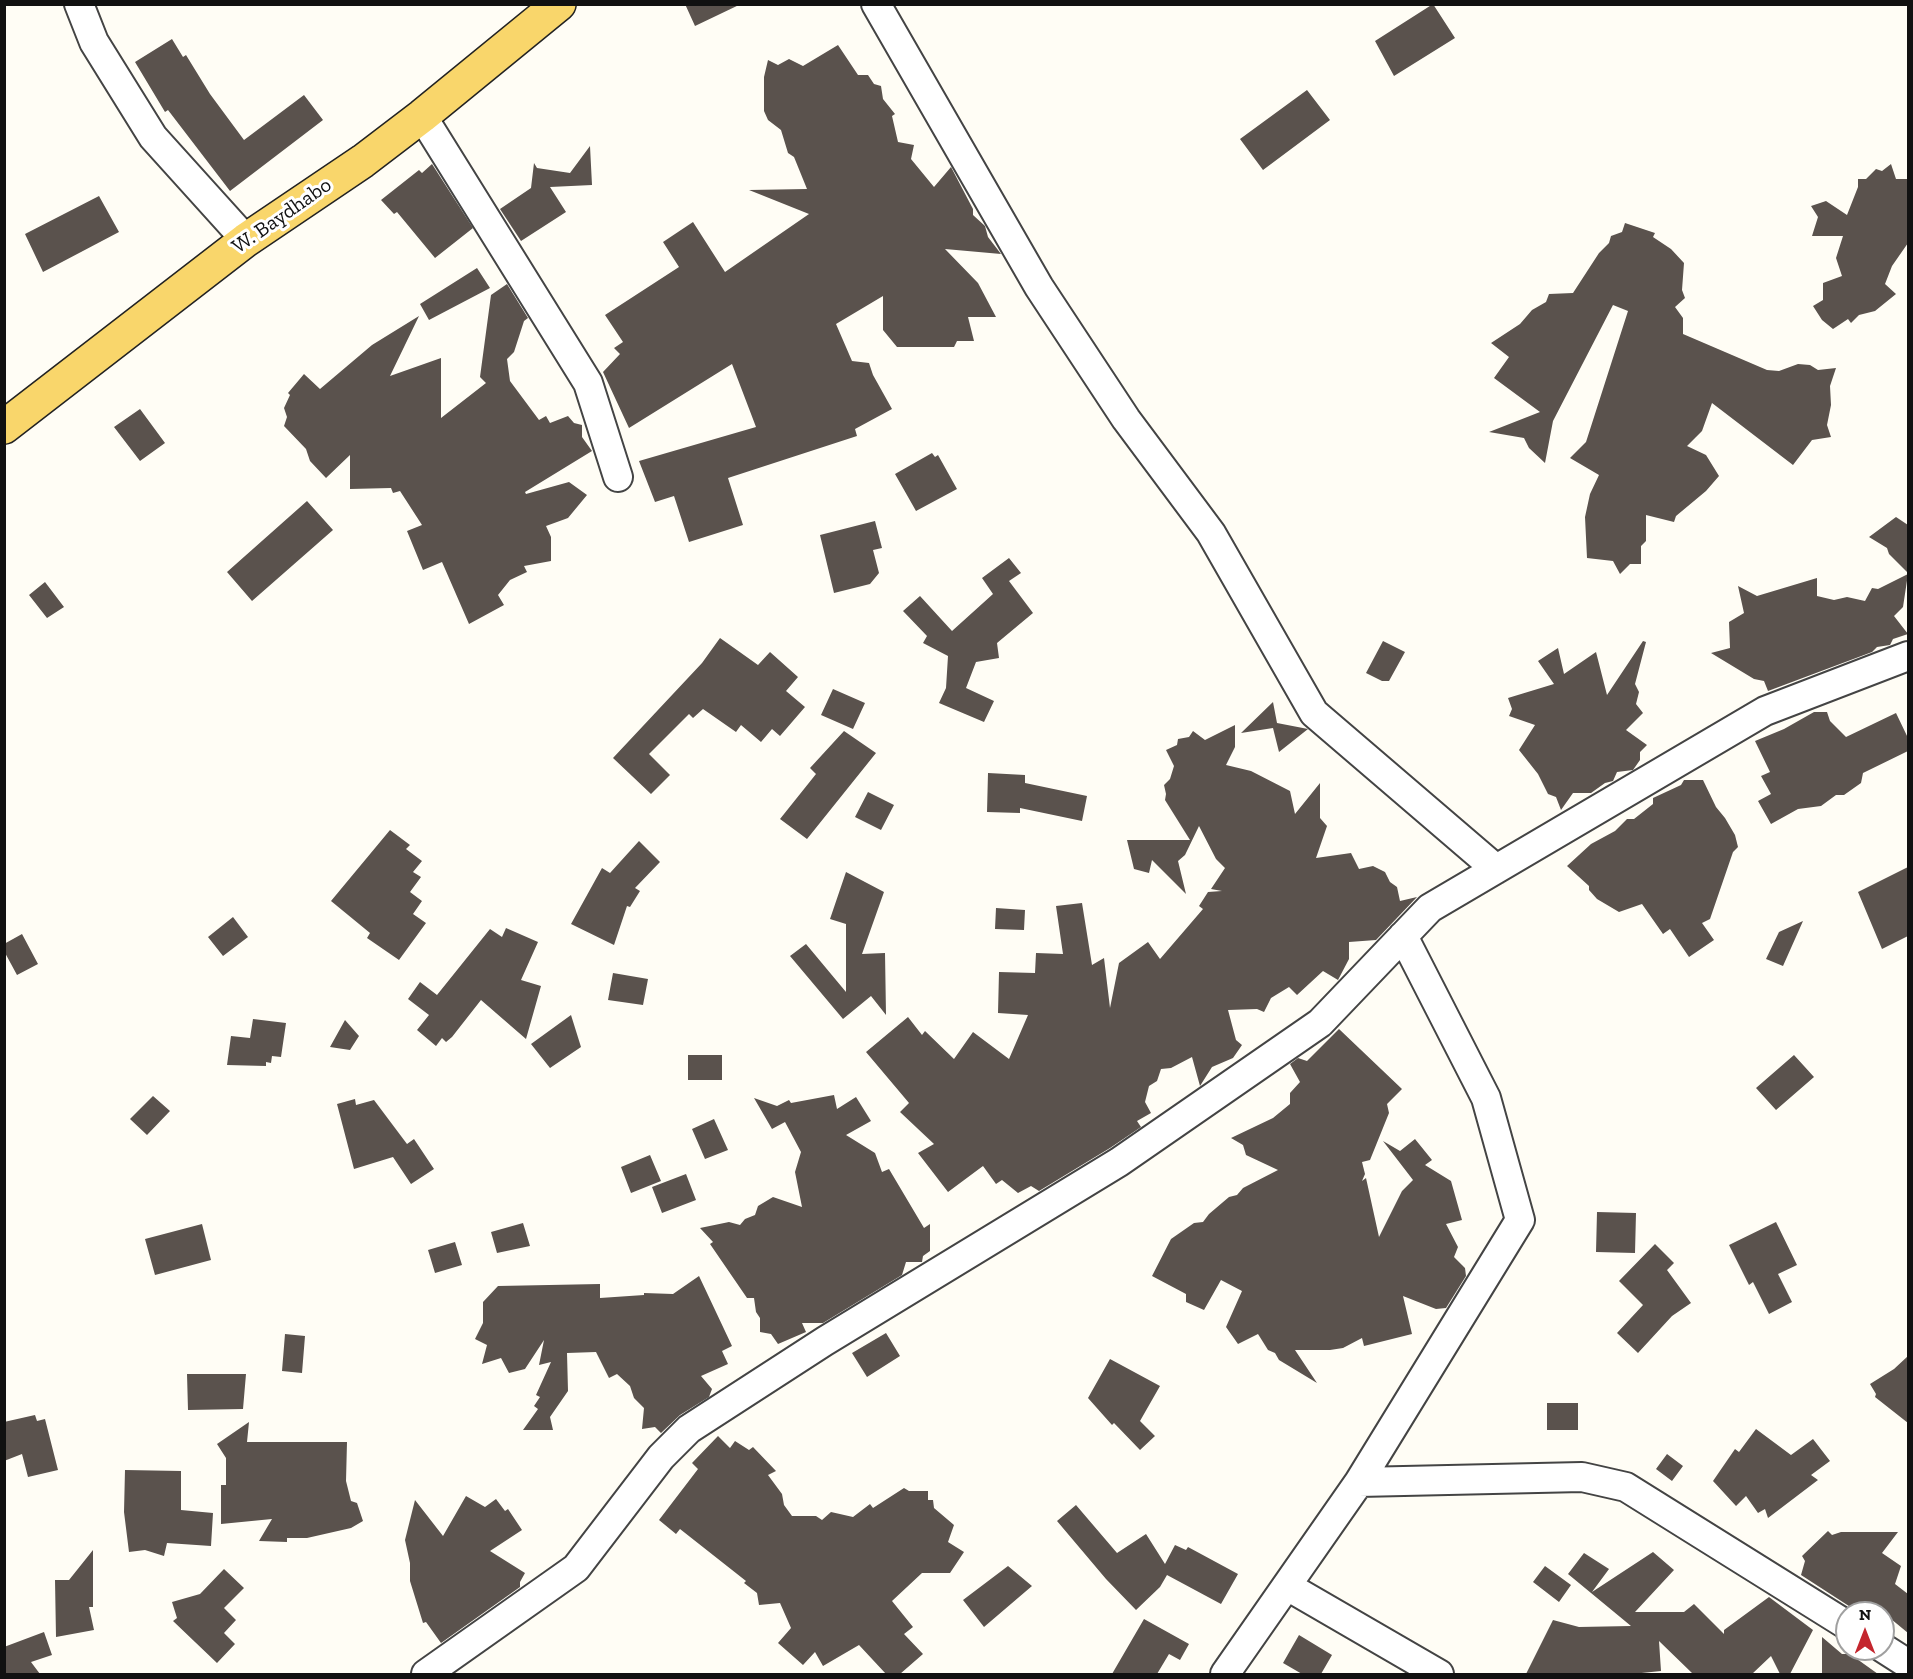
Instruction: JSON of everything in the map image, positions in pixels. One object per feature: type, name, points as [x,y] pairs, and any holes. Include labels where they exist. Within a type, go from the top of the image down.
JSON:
[{"type":"main road","name":"W. Baydhabo","points":[[4,427],[246,240],[363,161],[559,4]]},
{"type":"street","points":[[79,4],[94,42],[153,137],[246,240]]},
{"type":"street","points":[[876,4],[1039,287],[1126,419],[1211,533],[1314,713],[1496,869]]},
{"type":"street","points":[[422,116],[588,383],[618,477]]},
{"type":"street","points":[[426,1674],[576,1568],[661,1457],[689,1429],[825,1341],[1119,1162],[1320,1023],[1430,908],[1765,711],[1908,656]]},
{"type":"street","points":[[1225,1674],[1359,1482],[1520,1220],[1486,1098],[1403,936]]},
{"type":"street","points":[[1359,1482],[1582,1477],[1626,1487],[1835,1618]]},
{"type":"street","points":[[1287,1586],[1439,1674]]},
{"type":"street","points":[[1895,1656],[1908,1664]]},
{"type":"building","points":[[685,4],[741,4],[695,26]]},
{"type":"building","points":[[1433,4],[1455,38],[1394,76],[1375,41]]},
{"type":"building","points":[[172,39],[183,57],[186,55],[210,94],[244,140],[304,95],[323,120],[230,191],[168,110],[165,112],[135,62]]},
{"type":"building","points":[[838,45],[858,75],[868,75],[874,84],[881,86],[883,99],[895,114],[892,116],[898,142],[914,145],[911,159],[934,187],[951,167],[973,209],[973,215],[985,226],[988,237],[1001,254],[945,249],[978,283],[996,317],[968,317],[974,341],[957,341],[954,347],[897,347],[883,330],[883,296],[836,324],[852,361],[869,363],[892,409],[855,429],[857,436],[728,478],[743,525],[689,542],[674,496],[655,502],[639,461],[756,427],[732,364],[629,428],[603,372],[620,354],[614,348],[623,342],[605,315],[679,267],[663,242],[693,222],[725,272],[809,214],[749,190],[807,189],[794,157],[788,153],[781,130],[768,120],[764,111],[764,77],[768,60],[778,65],[789,59],[803,66]]},
{"type":"building","points":[[1307,90],[1330,120],[1263,170],[1240,139]]},
{"type":"building","points":[[590,146],[592,185],[550,187],[566,212],[521,241],[500,209],[531,188],[534,163],[537,168],[570,173]]},
{"type":"building","points":[[432,164],[473,228],[435,258],[397,212],[394,214],[381,200],[419,170],[422,173]]},
{"type":"building","points":[[1891,164],[1896,179],[1908,179],[1908,243],[1892,266],[1885,284],[1896,294],[1875,311],[1859,315],[1851,323],[1848,319],[1833,329],[1822,320],[1813,306],[1823,300],[1823,283],[1842,276],[1836,258],[1843,236],[1812,236],[1818,217],[1811,206],[1826,201],[1847,215],[1858,187],[1858,179],[1866,179],[1876,169],[1882,171]]},
{"type":"building","points":[[99,196],[119,232],[43,272],[25,234]]},
{"type":"building","points":[[1625,223],[1655,233],[1653,237],[1671,249],[1684,263],[1682,290],[1685,298],[1675,307],[1683,318],[1683,334],[1767,370],[1779,371],[1798,364],[1810,365],[1818,370],[1836,368],[1830,386],[1831,405],[1827,425],[1831,437],[1812,440],[1793,465],[1712,403],[1702,431],[1687,446],[1706,455],[1719,476],[1706,491],[1676,516],[1674,522],[1646,515],[1646,541],[1641,546],[1641,564],[1630,564],[1620,574],[1613,561],[1587,558],[1585,517],[1590,494],[1599,475],[1570,458],[1586,442],[1628,311],[1613,305],[1553,421],[1545,463],[1529,448],[1524,438],[1489,432],[1540,412],[1494,378],[1509,357],[1491,343],[1520,324],[1532,310],[1546,302],[1549,294],[1573,293],[1599,253],[1609,243],[1611,236],[1622,232]]},
{"type":"building","points":[[477,268],[490,288],[429,320],[420,304]]},
{"type":"building","points":[[507,284],[528,318],[524,321],[514,352],[507,359],[510,381],[539,420],[546,416],[550,423],[568,416],[574,423],[582,425],[582,437],[592,451],[525,492],[526,494],[569,482],[587,495],[568,518],[546,526],[551,537],[551,561],[524,566],[527,572],[510,580],[498,595],[504,605],[469,624],[442,562],[423,570],[407,531],[422,525],[400,491],[393,493],[391,488],[350,489],[350,455],[326,478],[310,461],[306,449],[284,426],[287,417],[284,408],[290,395],[288,393],[304,374],[320,389],[372,345],[419,316],[390,376],[441,358],[441,418],[486,383],[480,377],[491,295]]},
{"type":"building","points":[[140,409],[165,443],[140,461],[114,427]]},
{"type":"building","points":[[932,453],[935,457],[938,455],[957,489],[916,511],[895,474]]},
{"type":"building","points":[[307,501],[333,530],[252,601],[227,572]]},
{"type":"building","points":[[1896,517],[1908,525],[1908,573],[1889,554],[1887,548],[1869,537]]},
{"type":"building","points":[[875,521],[882,548],[873,550],[879,573],[870,584],[834,593],[820,535]]},
{"type":"building","points":[[1009,558],[1021,573],[1009,581],[1033,613],[997,643],[999,658],[976,662],[966,688],[994,701],[984,722],[939,703],[946,688],[948,656],[923,643],[927,636],[903,611],[920,596],[952,631],[993,594],[982,578]]},
{"type":"building","points":[[1908,574],[1903,607],[1894,616],[1908,634],[1893,639],[1890,645],[1877,647],[1872,652],[1768,691],[1764,681],[1754,679],[1711,653],[1730,648],[1729,622],[1744,613],[1738,586],[1757,596],[1817,578],[1817,596],[1834,600],[1847,597],[1865,601],[1872,588],[1878,589]]},
{"type":"building","points":[[45,582],[64,607],[47,618],[29,595]]},
{"type":"building","points":[[720,638],[758,665],[770,652],[798,677],[786,691],[805,707],[780,736],[772,729],[761,742],[741,725],[736,732],[703,709],[693,718],[689,714],[649,754],[670,775],[651,794],[613,758],[702,663]]},
{"type":"building","points":[[1383,641],[1405,652],[1389,681],[1382,681],[1366,673]]},
{"type":"building","points":[[1643,641],[1646,642],[1635,684],[1639,692],[1636,704],[1643,713],[1626,730],[1647,745],[1640,752],[1640,760],[1633,770],[1617,772],[1613,781],[1605,783],[1591,793],[1573,793],[1561,810],[1556,797],[1548,794],[1538,774],[1519,750],[1535,725],[1509,716],[1512,709],[1508,698],[1554,684],[1538,661],[1558,648],[1564,674],[1596,652],[1607,695]]},
{"type":"building","points":[[833,689],[865,703],[853,729],[821,715]]},
{"type":"building","points":[[1273,702],[1277,723],[1308,729],[1279,752],[1273,728],[1241,733]]},
{"type":"building","points":[[1814,712],[1827,712],[1830,721],[1846,737],[1896,713],[1908,738],[1908,751],[1863,773],[1861,783],[1844,795],[1836,795],[1821,806],[1798,809],[1771,824],[1758,801],[1771,794],[1761,776],[1770,772],[1755,741],[1784,729]]},
{"type":"building","points":[[1235,725],[1235,747],[1226,765],[1251,771],[1290,791],[1295,814],[1320,783],[1320,818],[1327,826],[1316,858],[1351,853],[1359,869],[1373,866],[1385,872],[1390,882],[1397,887],[1400,901],[1417,897],[1376,940],[1349,942],[1349,959],[1338,980],[1323,971],[1297,995],[1289,987],[1271,998],[1264,1012],[1257,1009],[1228,1010],[1236,1040],[1242,1045],[1233,1058],[1212,1067],[1200,1086],[1192,1057],[1171,1068],[1161,1069],[1157,1081],[1149,1086],[1145,1102],[1151,1113],[1137,1121],[1141,1127],[1110,1148],[1039,1191],[1031,1186],[1018,1193],[1002,1180],[996,1184],[983,1166],[948,1192],[918,1153],[934,1144],[900,1112],[909,1103],[866,1052],[908,1017],[922,1035],[925,1031],[954,1059],[973,1032],[1009,1059],[1028,1015],[998,1013],[999,972],[1035,973],[1036,953],[1063,954],[1056,906],[1082,903],[1092,965],[1104,958],[1110,1008],[1119,963],[1148,942],[1160,959],[1203,909],[1199,906],[1208,892],[1222,891],[1211,889],[1225,868],[1216,859],[1199,826],[1185,855],[1178,861],[1186,894],[1152,860],[1149,873],[1134,869],[1127,840],[1190,840],[1165,800],[1164,785],[1170,779],[1174,766],[1166,750],[1177,745],[1178,739],[1189,737],[1193,731],[1205,740]]},
{"type":"building","points":[[844,731],[876,753],[807,839],[780,819],[816,774],[810,768]]},
{"type":"building","points":[[988,773],[1025,775],[1025,783],[1087,796],[1082,821],[1020,808],[1020,813],[987,812]]},
{"type":"building","points":[[1684,780],[1703,780],[1716,807],[1735,835],[1738,847],[1733,852],[1710,919],[1702,923],[1714,940],[1689,957],[1670,929],[1663,934],[1642,904],[1619,912],[1597,899],[1589,890],[1589,886],[1567,866],[1591,844],[1615,831],[1627,819],[1634,819],[1653,804],[1653,798],[1681,785]]},
{"type":"building","points":[[868,792],[894,805],[881,830],[855,817]]},
{"type":"building","points":[[390,830],[410,845],[406,849],[422,861],[413,872],[421,877],[410,892],[422,901],[413,914],[426,923],[399,960],[367,938],[370,933],[331,901]]},
{"type":"building","points":[[639,841],[660,862],[635,888],[640,891],[630,907],[627,906],[614,945],[571,924],[602,868],[610,873]]},
{"type":"building","points":[[1908,867],[1908,936],[1882,949],[1858,892]]},
{"type":"building","points":[[846,872],[884,892],[862,954],[885,953],[886,1015],[871,996],[843,1019],[790,956],[806,944],[846,992],[846,924],[830,919]]},
{"type":"building","points":[[996,908],[1025,910],[1024,930],[995,929]]},
{"type":"building","points":[[233,917],[248,937],[223,956],[208,937]]},
{"type":"building","points":[[1803,921],[1783,966],[1766,959],[1779,932]]},
{"type":"building","points":[[506,928],[538,942],[521,980],[541,986],[526,1039],[481,1000],[452,1037],[446,1042],[442,1038],[436,1046],[417,1030],[429,1015],[408,999],[420,982],[437,995],[490,929],[502,937]]},
{"type":"building","points":[[22,934],[38,964],[17,975],[4,951],[4,944]]},
{"type":"building","points":[[613,973],[648,979],[643,1005],[608,1000]]},
{"type":"building","points":[[571,1015],[581,1047],[550,1068],[531,1044]]},
{"type":"building","points":[[253,1019],[286,1023],[281,1057],[272,1056],[271,1063],[266,1062],[266,1066],[227,1065],[231,1036],[250,1038]]},
{"type":"building","points":[[345,1020],[359,1036],[350,1050],[330,1047]]},
{"type":"building","points":[[1339,1029],[1402,1089],[1387,1104],[1389,1113],[1370,1160],[1362,1162],[1365,1174],[1362,1181],[1366,1178],[1379,1237],[1402,1191],[1413,1180],[1383,1141],[1400,1151],[1415,1139],[1432,1160],[1425,1165],[1451,1181],[1462,1220],[1446,1224],[1458,1247],[1454,1257],[1465,1268],[1466,1276],[1446,1308],[1436,1309],[1403,1296],[1412,1334],[1364,1346],[1362,1338],[1343,1348],[1295,1350],[1317,1383],[1279,1360],[1275,1353],[1268,1350],[1258,1334],[1238,1344],[1226,1327],[1242,1291],[1221,1280],[1204,1310],[1186,1302],[1186,1294],[1152,1276],[1171,1239],[1194,1223],[1203,1222],[1229,1197],[1237,1195],[1243,1188],[1278,1170],[1246,1155],[1243,1145],[1231,1138],[1273,1118],[1290,1104],[1290,1093],[1300,1082],[1290,1064],[1298,1058],[1307,1061]]},
{"type":"building","points":[[688,1055],[722,1055],[722,1080],[688,1080]]},
{"type":"building","points":[[1794,1055],[1814,1077],[1776,1110],[1756,1088]]},
{"type":"building","points":[[834,1095],[837,1109],[856,1097],[871,1121],[846,1135],[875,1153],[882,1172],[889,1169],[924,1228],[930,1224],[930,1251],[923,1256],[922,1262],[906,1262],[902,1275],[823,1323],[802,1323],[806,1332],[778,1344],[771,1334],[760,1332],[760,1318],[756,1312],[754,1298],[747,1298],[710,1244],[713,1242],[700,1228],[729,1222],[740,1225],[745,1219],[755,1215],[758,1206],[773,1197],[802,1207],[795,1172],[801,1152],[785,1122],[772,1129],[754,1098],[777,1106],[789,1100],[791,1103]]},
{"type":"building","points":[[153,1096],[170,1111],[147,1135],[130,1119]]},
{"type":"building","points":[[355,1099],[356,1105],[374,1100],[407,1144],[414,1139],[434,1169],[411,1184],[393,1157],[354,1169],[337,1104]]},
{"type":"building","points":[[714,1119],[728,1150],[705,1159],[692,1129]]},
{"type":"building","points":[[650,1155],[661,1181],[631,1193],[621,1167]]},
{"type":"building","points":[[686,1174],[696,1200],[662,1213],[652,1187]]},
{"type":"building","points":[[1597,1212],[1636,1213],[1635,1253],[1596,1252]]},
{"type":"building","points":[[1776,1222],[1797,1265],[1778,1274],[1792,1302],[1769,1314],[1753,1282],[1749,1285],[1729,1245]]},
{"type":"building","points":[[523,1223],[530,1246],[497,1253],[491,1232]]},
{"type":"building","points":[[202,1224],[211,1260],[155,1275],[145,1239]]},
{"type":"building","points":[[455,1242],[462,1265],[435,1273],[428,1250]]},
{"type":"building","points":[[1655,1244],[1674,1263],[1667,1270],[1691,1303],[1672,1316],[1638,1353],[1617,1333],[1643,1305],[1619,1281]]},
{"type":"building","points":[[699,1276],[732,1346],[722,1351],[728,1364],[701,1376],[712,1389],[709,1397],[680,1415],[661,1433],[655,1427],[642,1429],[644,1408],[634,1398],[630,1386],[617,1374],[609,1378],[596,1352],[567,1353],[568,1391],[550,1417],[553,1430],[523,1430],[538,1409],[534,1406],[540,1397],[536,1395],[551,1362],[539,1365],[544,1340],[525,1369],[509,1373],[501,1358],[482,1364],[487,1345],[475,1339],[483,1323],[483,1302],[498,1286],[600,1284],[600,1298],[644,1295],[644,1293],[673,1294]]},
{"type":"building","points":[[886,1333],[900,1356],[867,1377],[852,1353]]},
{"type":"building","points":[[285,1334],[305,1336],[302,1373],[282,1371]]},
{"type":"building","points":[[1908,1356],[1908,1423],[1875,1397],[1876,1394],[1870,1384],[1894,1369]]},
{"type":"building","points":[[1110,1359],[1160,1386],[1140,1421],[1155,1436],[1140,1450],[1114,1423],[1112,1425],[1088,1398]]},
{"type":"building","points":[[187,1374],[246,1374],[243,1409],[188,1410]]},
{"type":"building","points":[[1547,1403],[1578,1403],[1578,1430],[1547,1430]]},
{"type":"building","points":[[35,1415],[37,1421],[45,1419],[58,1470],[28,1477],[22,1454],[4,1461],[4,1422]]},
{"type":"building","points":[[249,1422],[247,1442],[347,1442],[346,1481],[351,1501],[357,1503],[363,1521],[351,1528],[307,1538],[287,1538],[287,1542],[259,1541],[272,1519],[221,1524],[221,1485],[226,1485],[226,1458],[217,1444]]},
{"type":"building","points":[[1756,1429],[1791,1455],[1813,1439],[1830,1461],[1811,1475],[1818,1480],[1768,1518],[1765,1509],[1758,1513],[1746,1496],[1736,1506],[1713,1481],[1735,1449],[1739,1452]]},
{"type":"building","points":[[718,1436],[730,1448],[735,1441],[749,1450],[753,1447],[776,1471],[768,1475],[782,1494],[784,1505],[792,1516],[816,1516],[822,1520],[831,1512],[853,1517],[870,1504],[873,1508],[904,1488],[909,1491],[928,1491],[928,1500],[933,1500],[934,1508],[954,1525],[948,1542],[964,1552],[950,1573],[922,1573],[892,1601],[913,1627],[904,1634],[923,1654],[900,1674],[886,1674],[859,1645],[823,1666],[815,1652],[803,1665],[778,1643],[791,1628],[780,1603],[759,1605],[757,1593],[744,1583],[746,1581],[680,1529],[676,1534],[659,1520],[698,1469],[692,1463]]},
{"type":"building","points":[[1667,1454],[1683,1466],[1672,1481],[1656,1469]]},
{"type":"building","points":[[125,1470],[181,1471],[181,1510],[213,1513],[211,1546],[167,1543],[164,1556],[145,1550],[129,1552],[124,1512]]},
{"type":"building","points":[[466,1496],[485,1507],[496,1499],[505,1511],[508,1509],[522,1530],[490,1551],[525,1573],[520,1587],[441,1643],[426,1622],[423,1623],[410,1581],[410,1563],[405,1540],[415,1500],[443,1536]]},
{"type":"building","points":[[1076,1505],[1117,1553],[1146,1534],[1165,1564],[1175,1545],[1186,1550],[1188,1547],[1238,1574],[1221,1604],[1167,1575],[1160,1587],[1136,1610],[1106,1579],[1057,1521]]},
{"type":"building","points":[[1828,1531],[1832,1535],[1841,1532],[1898,1532],[1882,1553],[1901,1566],[1895,1584],[1908,1594],[1908,1633],[1895,1622],[1895,1601],[1841,1601],[1801,1575],[1805,1561],[1802,1556]]},
{"type":"building","points":[[93,1550],[93,1607],[89,1607],[94,1630],[56,1637],[55,1580],[69,1580]]},
{"type":"building","points":[[1653,1552],[1674,1570],[1635,1612],[1684,1612],[1694,1604],[1724,1634],[1724,1630],[1769,1597],[1813,1630],[1790,1674],[1780,1674],[1771,1656],[1752,1674],[1693,1674],[1659,1641],[1661,1671],[1632,1674],[1526,1674],[1553,1620],[1579,1627],[1631,1626],[1568,1574],[1584,1553],[1609,1569],[1592,1592]]},
{"type":"building","points":[[1008,1566],[1032,1586],[984,1627],[963,1600]]},
{"type":"building","points":[[1545,1566],[1571,1585],[1559,1602],[1533,1582]]},
{"type":"building","points":[[224,1569],[244,1588],[224,1608],[236,1620],[224,1633],[235,1644],[217,1663],[173,1621],[177,1618],[172,1602],[200,1594]]},
{"type":"building","points":[[1144,1619],[1189,1644],[1180,1660],[1169,1654],[1157,1674],[1112,1674]]},
{"type":"building","points":[[44,1632],[52,1655],[31,1662],[40,1674],[4,1674],[4,1647]]},
{"type":"building","points":[[1299,1635],[1332,1655],[1321,1674],[1302,1674],[1283,1663]]},
{"type":"building","points":[[1822,1637],[1835,1648],[1835,1661],[1860,1661],[1878,1674],[1822,1674]]}]
